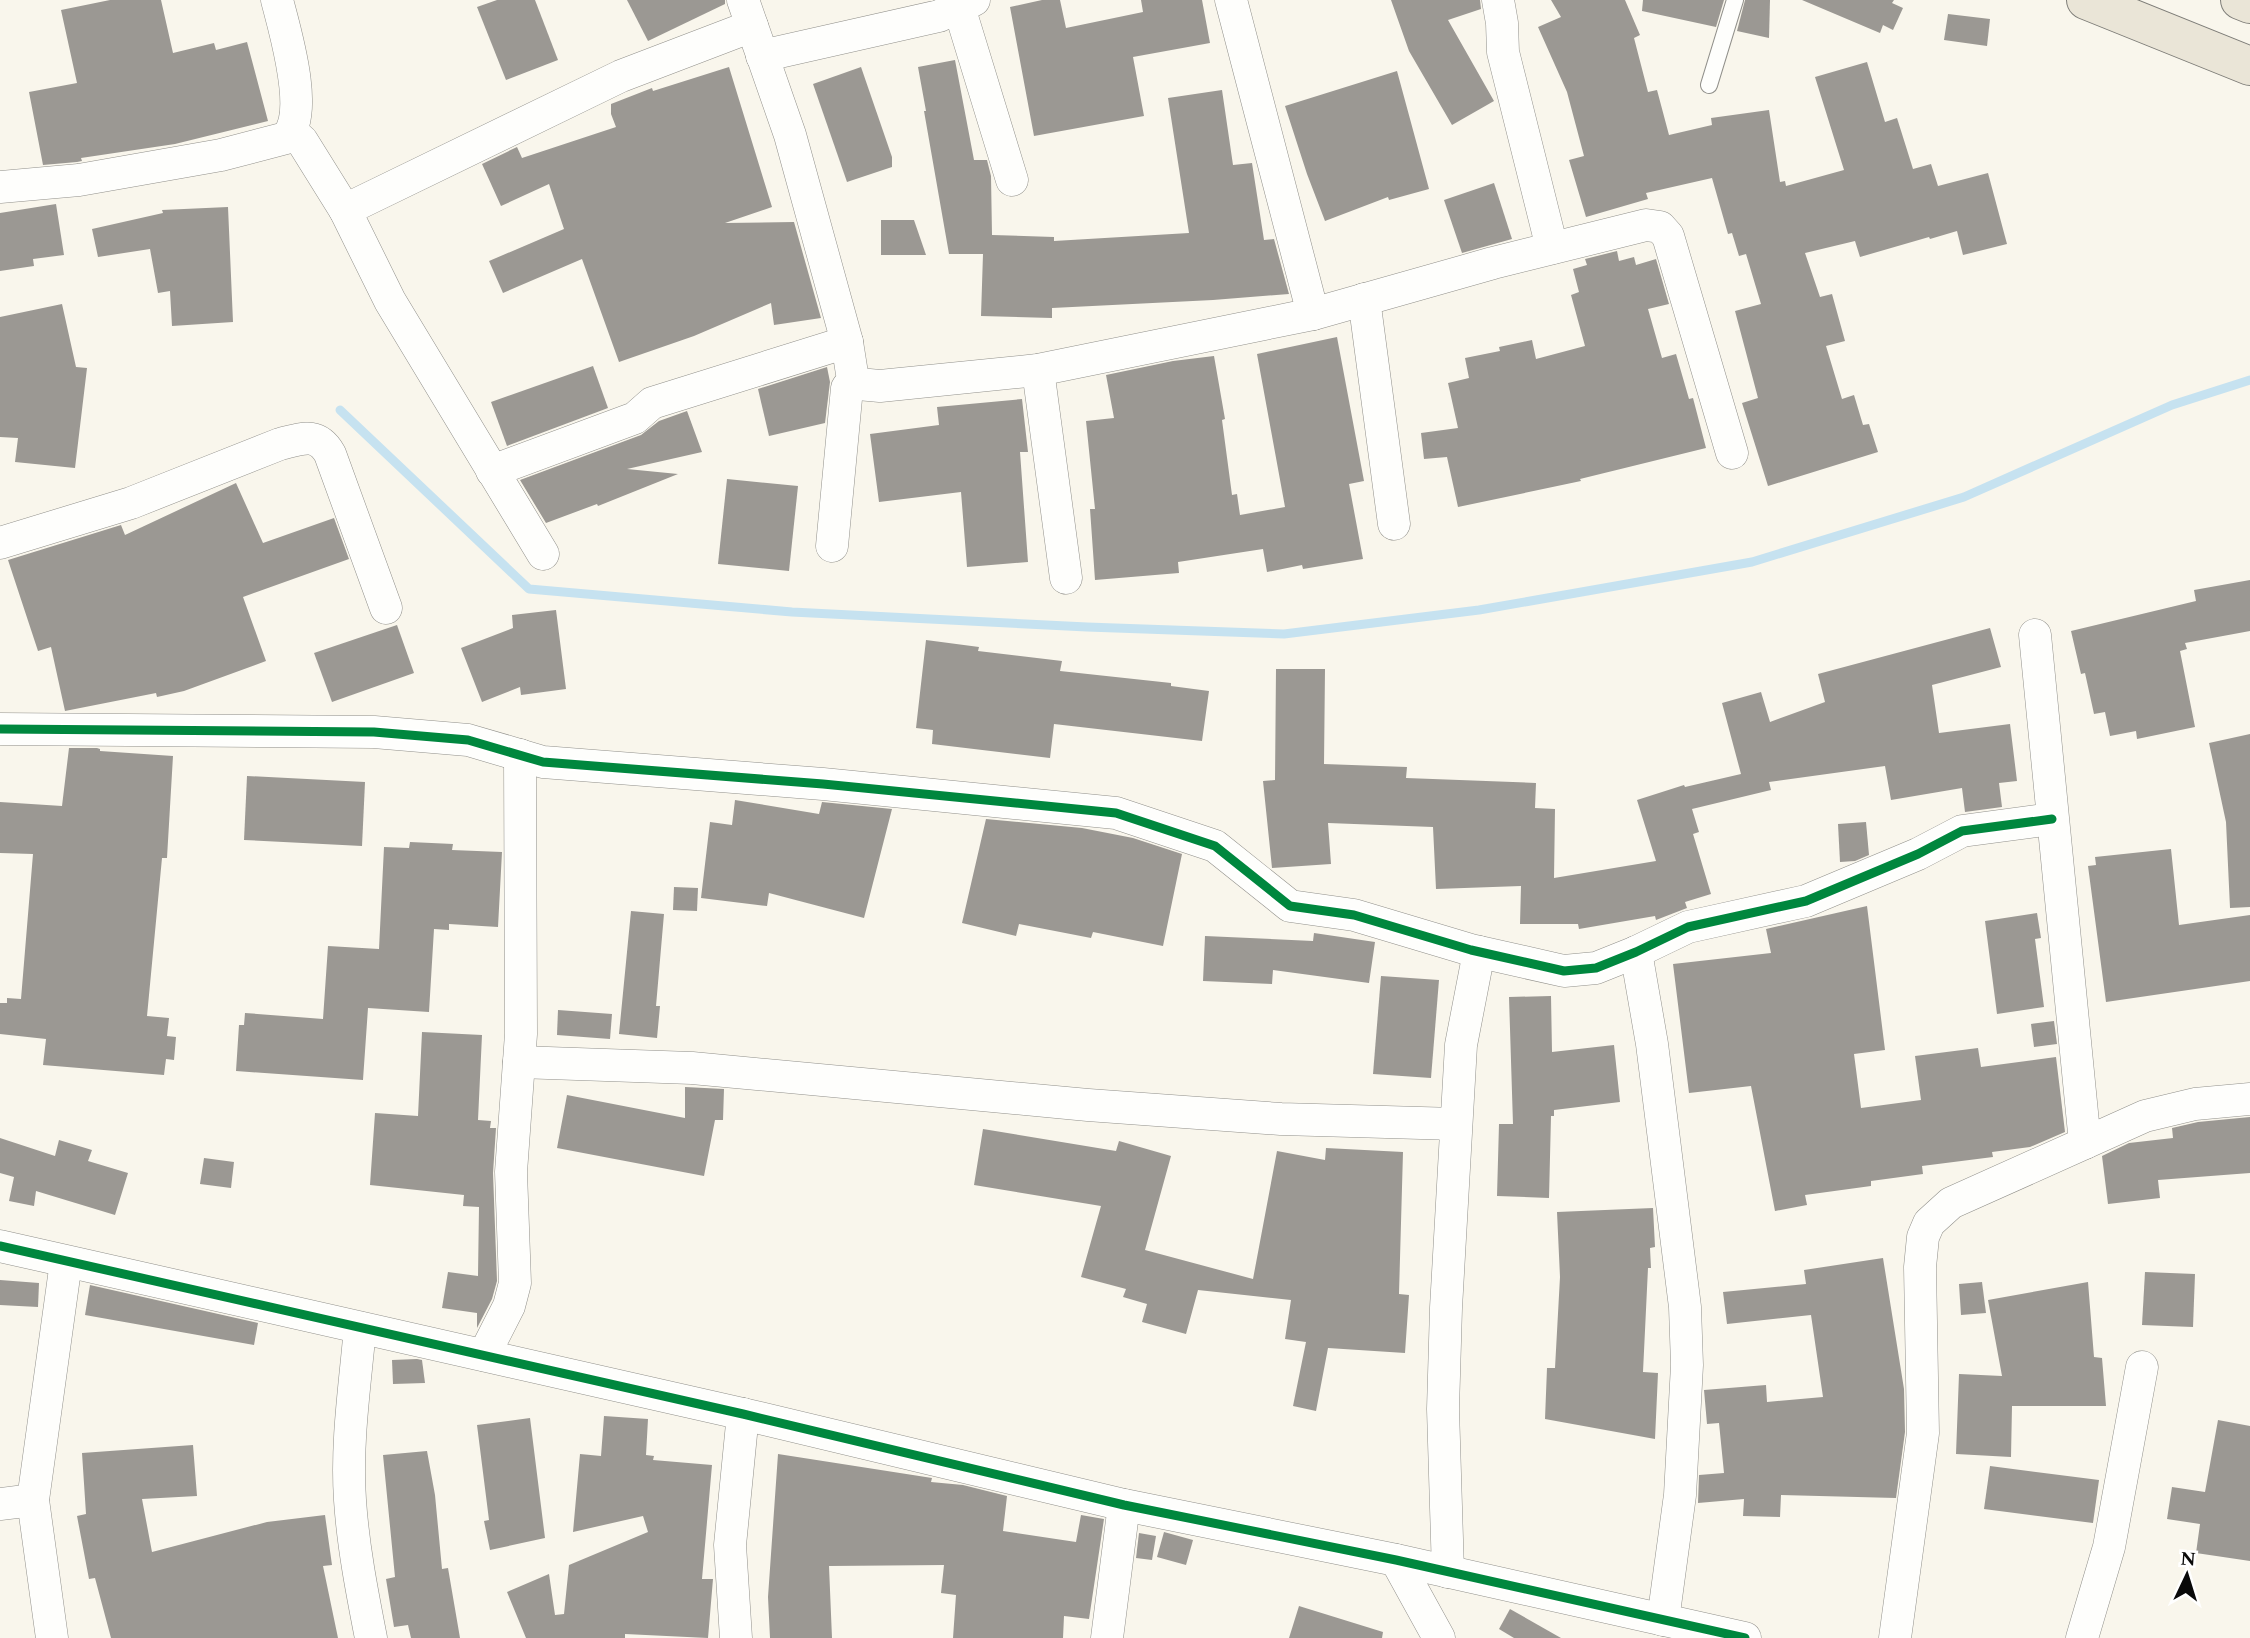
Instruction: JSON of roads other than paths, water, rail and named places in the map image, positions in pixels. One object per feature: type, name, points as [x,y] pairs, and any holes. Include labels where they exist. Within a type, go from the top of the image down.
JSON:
[{"type":"main road","points":[[2086,0],[2250,66]]},
{"type":"main road","points":[[2240,0],[2250,4]]},
{"type":"street","points":[[0,187],[79,180],[221,155],[286,138],[292,132],[296,84],[277,0]]},
{"type":"street","points":[[1231,0],[1314,314]]},
{"type":"street","points":[[1498,0],[1503,52],[1552,248]]},
{"type":"street","points":[[762,56],[939,16],[966,4],[1012,180]]},
{"type":"street","points":[[345,210],[748,13],[790,135],[847,342],[853,380],[858,384],[880,386],[1038,370],[1314,314],[1552,248],[1646,225],[1660,227],[1668,236],[1732,453]]},
{"type":"street","points":[[292,132],[302,141],[345,210],[390,301],[542,554]]},
{"type":"street","points":[[1364,299],[1394,524]]},
{"type":"street","points":[[492,471],[635,418],[652,403],[847,342]]},
{"type":"street","points":[[1038,370],[1066,579]]},
{"type":"street","points":[[832,545],[847,388],[853,380]]},
{"type":"street","points":[[0,543],[131,503],[280,444],[302,438],[315,439],[325,444],[330,454],[386,608]]},
{"type":"street","points":[[2035,635],[2085,1143]]},
{"type":"street","points":[[0,729],[374,732],[468,740],[543,762],[823,784],[1116,813],[1215,846],[1290,906],[1354,915],[1479,952],[1564,971],[1596,968],[1688,927],[1806,901],[1917,855],[1962,831],[2052,819]]},
{"type":"street","points":[[484,1355],[509,1306],[515,1283],[511,1171],[519,1062],[522,859],[520,755]]},
{"type":"street","points":[[1448,1572],[1443,1397],[1446,1295],[1461,1045],[1479,952]]},
{"type":"street","points":[[1636,952],[1654,1056],[1685,1307],[1687,1365],[1680,1495],[1663,1620]]},
{"type":"street","points":[[519,1062],[692,1068],[1088,1105],[1281,1119],[1457,1124]]},
{"type":"street","points":[[1895,1638],[1923,1433],[1920,1267],[1929,1223],[1951,1203],[2145,1116],[2195,1104],[2250,1098]]},
{"type":"street","points":[[0,1246],[743,1414],[1124,1505],[1396,1560],[1745,1638]]},
{"type":"street","points":[[52,1638],[33,1500],[66,1262]]},
{"type":"street","points":[[360,1328],[350,1447],[350,1499],[359,1581],[372,1638]]},
{"type":"street","points":[[2082,1638],[2109,1548],[2142,1367]]},
{"type":"street","points":[[736,1638],[730,1545],[743,1414]]},
{"type":"street","points":[[0,1504],[33,1500]]},
{"type":"street","points":[[1107,1638],[1124,1505]]},
{"type":"street","points":[[1396,1560],[1439,1638]]},
{"type":"lane","points":[[1709,85],[1735,0]]},
{"type":"waterway","points":[[340,410],[529,589],[792,612],[1284,634],[1479,610],[1752,562],[1964,497],[2172,405],[2250,380]]}]
